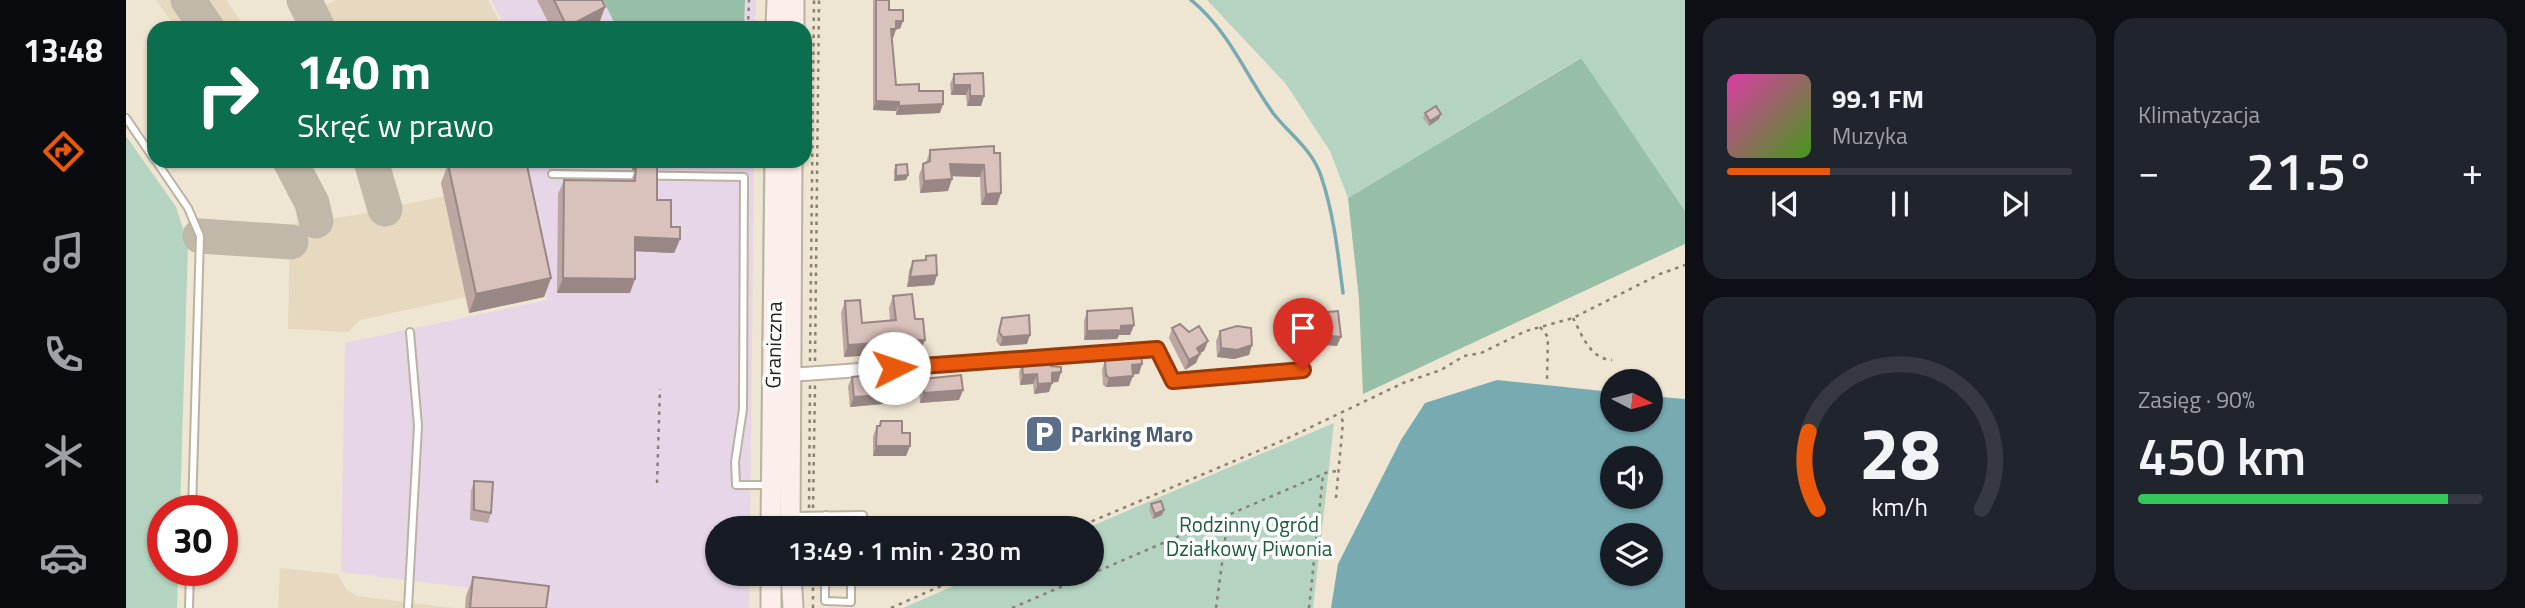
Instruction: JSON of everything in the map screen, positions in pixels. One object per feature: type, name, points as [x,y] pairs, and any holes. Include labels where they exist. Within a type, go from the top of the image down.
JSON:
[{"type":"main road","points":[[776,21],[777,0]]},
{"type":"main road","points":[[794,0],[794,21]]},
{"type":"main road","name":"Graniczna","points":[[771,516],[775,168]]},
{"type":"main road","name":"Graniczna","points":[[790,516],[792,168]]},
{"type":"main road","points":[[771,586],[771,608]]},
{"type":"main road","points":[[792,586],[793,608]]},
{"type":"street","points":[[790,375],[1157,349],[1173,381],[1303,370]]},
{"type":"lane","points":[[126,118],[147,148]]},
{"type":"lane","points":[[160,168],[188,208],[200,236],[192,495]]},
{"type":"lane","points":[[552,174],[744,177],[743,409],[735,462],[736,485],[772,485]]},
{"type":"lane","points":[[408,608],[418,426],[410,332]]},
{"type":"lane","points":[[810,516],[853,516]]},
{"type":"lane","points":[[189,608],[190,586]]},
{"type":"lane","points":[[825,586],[825,601],[851,602],[851,586]]},
{"type":"path","points":[[748,21],[749,0]]},
{"type":"path","points":[[809,508],[816,0]]},
{"type":"path","points":[[813,515],[816,0]]},
{"type":"path","points":[[1104,516],[1340,414],[1403,383],[1441,370],[1464,356],[1481,353],[1540,327],[1573,318],[1660,274],[1685,265]]},
{"type":"path","points":[[1573,318],[1593,352],[1599,358],[1612,360]]},
{"type":"path","points":[[1540,327],[1548,337],[1547,380]]},
{"type":"path","points":[[657,483],[660,389]]},
{"type":"path","points":[[1336,498],[1343,422],[1340,414]]},
{"type":"path","points":[[1012,608],[1323,475],[1339,471]]},
{"type":"path","points":[[1308,608],[1323,475]]},
{"type":"path","points":[[1216,608],[1228,517]]},
{"type":"path","points":[[813,586],[813,608]]},
{"type":"path","points":[[891,608],[941,586]]},
{"type":"shaded area","points":[[156,0],[226,0],[240,21],[171,21]]},
{"type":"shaded area","points":[[336,0],[488,0],[499,21],[306,21],[304,16]]},
{"type":"shaded area","points":[[491,0],[756,0],[755,21],[502,21]]},
{"type":"shaded area","points":[[519,168],[754,168],[750,516],[705,516],[705,586],[750,586],[749,608],[544,608],[495,591],[341,572],[345,343],[547,300]]},
{"type":"shaded area","points":[[444,196],[466,297],[360,320],[348,332],[288,329],[290,224],[356,215]]},
{"type":"shaded area","points":[[280,568],[338,574],[347,590],[357,596],[453,608],[278,608]]},
{"type":"green space","points":[[603,0],[745,0],[744,21],[614,21]]},
{"type":"green space","points":[[1207,0],[1685,0],[1685,211],[1580,58],[1348,198],[1330,151],[1286,84]]},
{"type":"green space","points":[[1581,58],[1685,211],[1685,244],[1363,394],[1359,299],[1348,198]]},
{"type":"green space","points":[[126,136],[176,207],[188,243],[180,495],[147,495],[147,586],[178,586],[177,608],[126,608]]},
{"type":"green space","points":[[763,168],[767,168],[763,476],[760,478]]},
{"type":"green space","name":"Rodzinny Ogród Działkowy Piwonia","points":[[1334,423],[1313,608],[903,608],[953,586],[1104,586],[1104,521]]},
{"type":"water","points":[[1497,380],[1600,391],[1600,432],[1663,432],[1663,397],[1685,399],[1685,608],[1331,608],[1338,564],[1401,440],[1425,403]]},
{"type":"building","points":[[554,0],[602,0],[605,7],[578,21],[564,21]]},
{"type":"building","points":[[876,0],[889,0],[889,10],[903,10],[903,21],[896,21],[896,29],[891,29],[896,85],[919,84],[919,91],[943,91],[943,104],[899,106],[899,102],[876,101]]},
{"type":"building","points":[[983,73],[984,96],[970,96],[970,85],[954,85],[954,74]]},
{"type":"building","points":[[1436,106],[1441,114],[1430,121],[1425,113]]},
{"type":"building","points":[[994,146],[994,153],[1000,153],[1001,193],[986,194],[984,165],[950,164],[952,179],[924,181],[923,164],[930,161],[930,150]]},
{"type":"building","points":[[907,164],[908,175],[896,176],[896,165]]},
{"type":"building","points":[[449,168],[527,168],[551,278],[476,294]]},
{"type":"building","points":[[636,168],[657,168],[657,200],[671,200],[671,227],[680,227],[680,239],[635,237],[635,279],[563,278],[564,180],[635,181]]},
{"type":"building","points":[[936,255],[937,275],[910,277],[913,261],[926,260],[926,256]]},
{"type":"building","points":[[912,294],[915,319],[923,319],[925,340],[848,345],[845,301],[860,300],[862,323],[896,320],[893,296]]},
{"type":"building","points":[[1132,308],[1134,325],[1121,326],[1121,330],[1087,331],[1087,311]]},
{"type":"building","points":[[1338,311],[1341,337],[1319,335],[1318,328],[1313,325],[1317,321],[1317,313]]},
{"type":"building","points":[[1029,315],[1030,335],[1003,337],[999,332],[1002,318]]},
{"type":"building","points":[[1180,324],[1189,332],[1199,326],[1208,341],[1197,348],[1200,354],[1189,360],[1172,328]]},
{"type":"building","points":[[1237,326],[1251,328],[1252,345],[1237,350],[1221,348],[1220,331]]},
{"type":"building","points":[[1141,353],[1142,364],[1132,365],[1133,376],[1109,378],[1106,375],[1105,360],[1131,358],[1131,354]]},
{"type":"building","points":[[1051,361],[1051,366],[1061,367],[1061,372],[1052,373],[1052,383],[1038,384],[1037,374],[1023,375],[1022,363]]},
{"type":"building","points":[[884,374],[886,395],[854,397],[852,377]]},
{"type":"building","points":[[961,375],[963,390],[924,393],[923,379]]},
{"type":"building","points":[[881,421],[902,421],[902,433],[910,433],[910,446],[876,446],[877,426],[880,426]]},
{"type":"building","points":[[474,481],[493,482],[491,513],[474,510]]},
{"type":"building","points":[[1161,501],[1164,510],[1155,514],[1151,504]]},
{"type":"building","points":[[473,577],[549,586],[546,608],[470,608]]},
{"type":"waterway","points":[[1191,0],[1216,25],[1273,113],[1317,166],[1332,219],[1343,293]]},
{"type":"taxiway","points":[[188,0],[202,21]]},
{"type":"taxiway","points":[[304,0],[314,21]]},
{"type":"taxiway","points":[[294,168],[312,203],[316,221]]},
{"type":"taxiway","points":[[373,168],[385,209]]},
{"type":"taxiway","points":[[200,236],[291,242]]},
{"type":"place","name":"Parking Maro","points":[[1044,434]]},
{"type":"route","points":[[894,368],[1157,349],[1173,381],[1303,370]]}]
